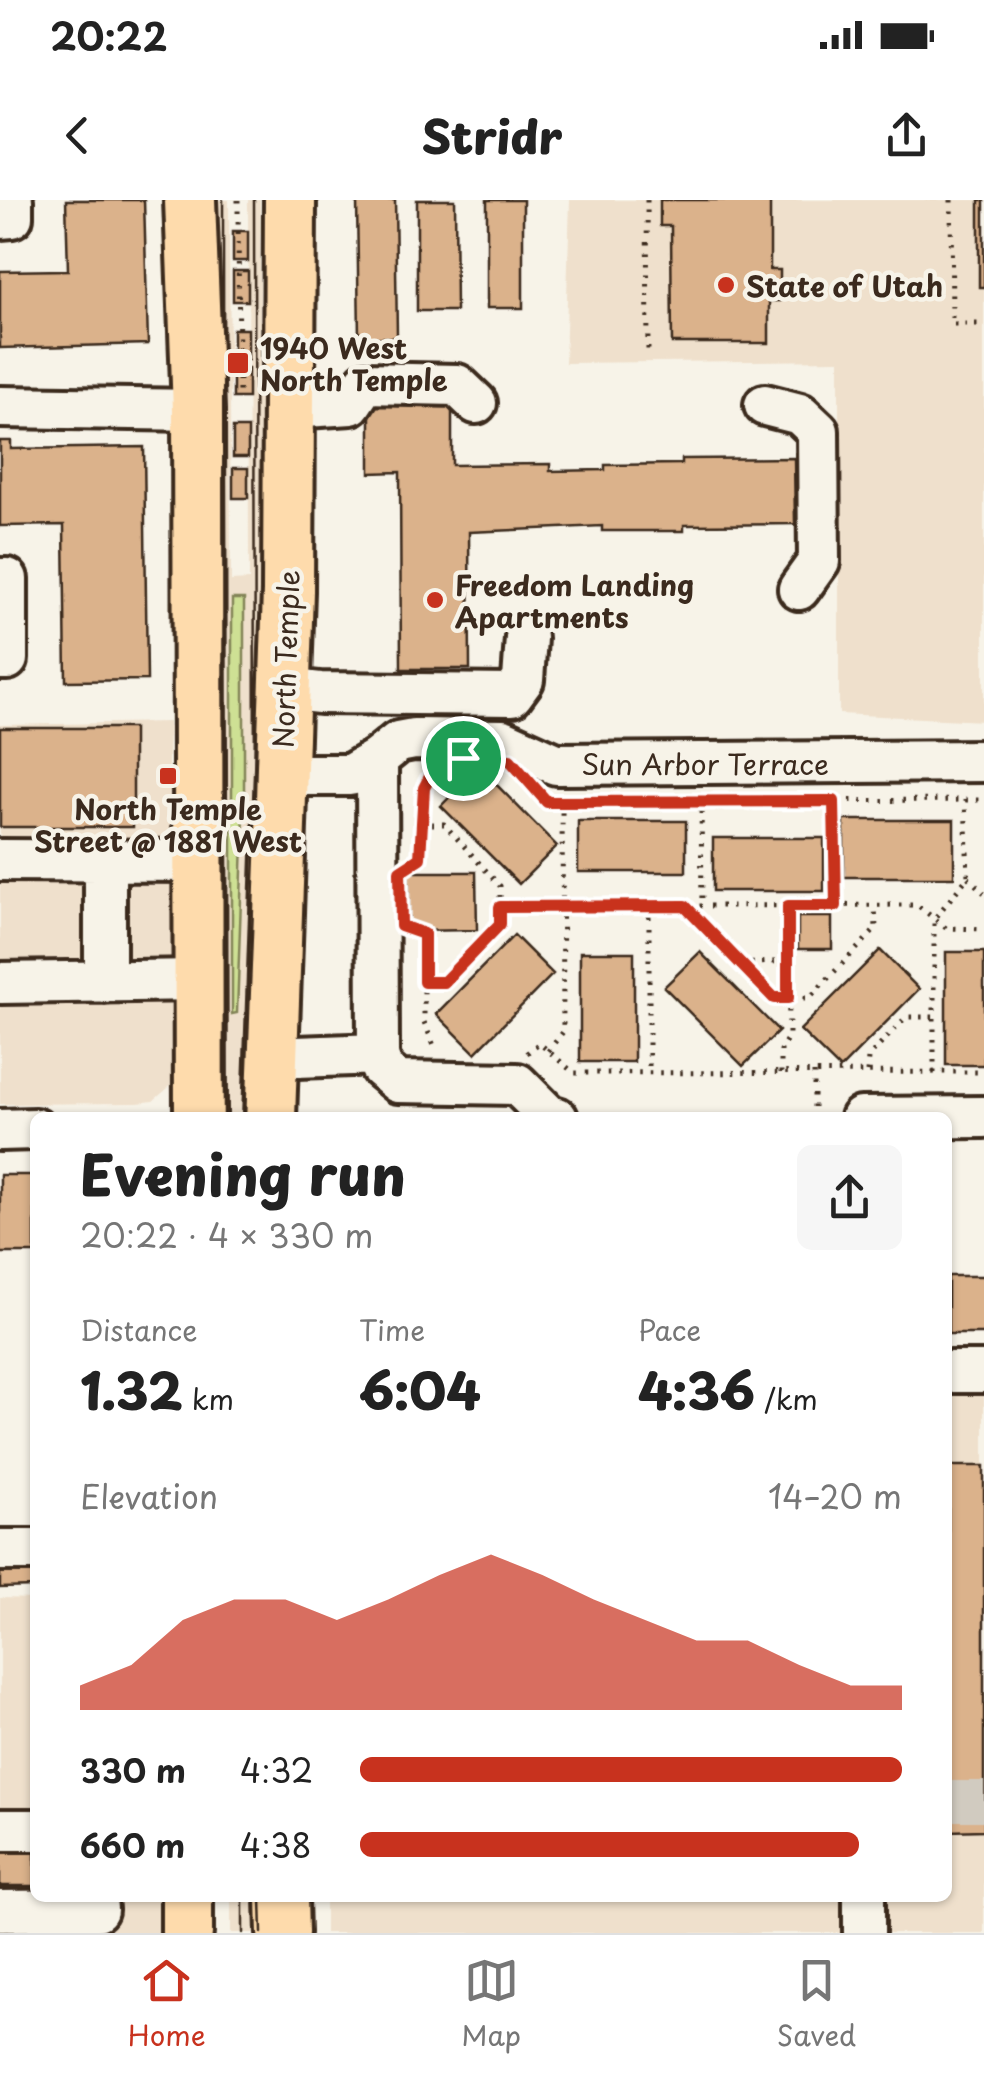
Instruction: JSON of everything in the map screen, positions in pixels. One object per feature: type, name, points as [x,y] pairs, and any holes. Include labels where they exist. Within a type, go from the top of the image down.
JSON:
[{"type":"main road","points":[[190,200],[198,410],[200,1112]]},
{"type":"main road","name":"North Temple","points":[[270,1112],[284,689],[290,200]]},
{"type":"main road","points":[[187,1902],[187,1933]]},
{"type":"main road","points":[[282,1902],[283,1933]]},
{"type":"street","points":[[0,218],[12,217],[12,200]]},
{"type":"street","points":[[290,408],[351,404],[365,383],[456,385],[476,403]]},
{"type":"street","points":[[766,405],[800,414],[818,431],[819,561],[799,589]]},
{"type":"street","points":[[0,407],[198,410]]},
{"type":"street","points":[[0,579],[7,579],[7,659],[0,659]]},
{"type":"street","points":[[284,689],[320,693],[512,695],[524,680],[526,638]]},
{"type":"street","name":"Sun Arbor Terrace","points":[[281,775],[350,775],[398,742],[414,739],[503,740],[556,764],[984,761]]},
{"type":"street","points":[[377,758],[381,1068],[398,1082],[517,1084],[545,1112]]},
{"type":"street","points":[[0,860],[200,861]]},
{"type":"street","points":[[105,861],[105,982]]},
{"type":"street","points":[[0,983],[200,980]]},
{"type":"street","points":[[270,1058],[378,1054]]},
{"type":"street","points":[[952,1117],[984,1117]]},
{"type":"street","points":[[0,1130],[30,1130]]},
{"type":"street","points":[[952,1372],[984,1372]]},
{"type":"street","points":[[0,1550],[30,1550]]},
{"type":"street","points":[[0,1830],[30,1830]]},
{"type":"street","points":[[0,1911],[96,1910],[96,1902]]},
{"type":"street","points":[[864,1902],[864,1933]]},
{"type":"path","points":[[647,200],[648,352]]},
{"type":"path","points":[[951,200],[952,324],[984,324]]},
{"type":"path","points":[[400,871],[420,858],[424,788],[436,765]]},
{"type":"path","points":[[534,788],[547,802],[984,800]]},
{"type":"path","points":[[934,1073],[934,918],[968,877],[965,800]]},
{"type":"path","points":[[834,801],[836,906]]},
{"type":"path","points":[[548,1051],[563,1032],[562,802]]},
{"type":"path","points":[[701,802],[702,906]]},
{"type":"path","points":[[421,824],[444,824],[500,886],[500,924],[444,982],[424,982]]},
{"type":"path","points":[[968,877],[984,893]]},
{"type":"path","points":[[685,906],[774,998],[809,998],[876,929],[875,905]]},
{"type":"path","points":[[500,907],[917,905],[946,928],[984,929]]},
{"type":"path","points":[[650,906],[650,1074]]},
{"type":"path","points":[[781,1073],[781,1048],[789,1036],[788,906]]},
{"type":"path","points":[[401,926],[424,934],[424,1022],[434,1048],[450,1057]]},
{"type":"path","points":[[741,964],[788,962]]},
{"type":"path","points":[[867,1073],[868,1058],[906,1018],[934,1018]]},
{"type":"path","points":[[522,1058],[539,1043],[574,1074],[984,1072]]},
{"type":"path","points":[[814,1073],[814,1112]]},
{"type":"shaded area","points":[[213,200],[229,200],[231,581],[249,580],[248,200],[260,200],[260,843],[253,1112],[215,1112]],"holes":[[[232,599],[244,600],[244,813],[237,1013],[232,1014]]]},
{"type":"shaded area","points":[[570,200],[984,200],[984,721],[839,714],[839,360],[565,363]]},
{"type":"shaded area","points":[[169,722],[168,767],[181,819],[175,1082],[153,1101],[138,1103],[0,1104],[0,725]]},
{"type":"shaded area","points":[[952,1395],[984,1395],[984,1933],[325,1933],[325,1902],[952,1902]]},
{"type":"shaded area","points":[[0,1598],[30,1599],[30,1902],[170,1902],[170,1933],[0,1933]]},
{"type":"shaded area","points":[[231,1902],[269,1902],[270,1933],[231,1933]]},
{"type":"green space","points":[[232,599],[244,599],[244,813],[237,1013],[232,1014]]},
{"type":"building","points":[[66,200],[144,200],[148,344],[0,348],[0,271],[68,270]]},
{"type":"building","points":[[357,200],[395,200],[397,337],[359,338]]},
{"type":"building","points":[[417,200],[455,200],[456,311],[417,311]]},
{"type":"building","points":[[487,200],[523,200],[523,308],[487,308]]},
{"type":"building","name":"State of Utah","points":[[660,200],[770,200],[770,270],[780,270],[780,301],[769,301],[769,343],[672,343],[671,226],[660,226]]},
{"type":"building","name":"State of Utah","points":[[979,200],[984,200],[984,287],[979,287]]},
{"type":"building","points":[[233,231],[248,231],[248,261],[233,261]]},
{"type":"building","points":[[233,271],[248,271],[248,301],[233,301]]},
{"type":"building","points":[[233,329],[248,329],[248,359],[233,359]]},
{"type":"building","points":[[233,368],[248,368],[248,398],[233,398]]},
{"type":"building","name":"Freedom Landing Apartments","points":[[370,403],[452,403],[452,465],[550,464],[550,471],[605,470],[605,465],[682,464],[682,459],[794,458],[795,524],[684,525],[684,531],[602,531],[602,526],[469,532],[470,669],[401,669],[400,472],[370,473]]},
{"type":"building","points":[[233,428],[248,428],[248,457],[233,457]]},
{"type":"building","points":[[0,441],[11,441],[11,449],[144,447],[147,680],[66,681],[64,525],[0,526]]},
{"type":"building","points":[[233,468],[248,468],[248,498],[233,498]]},
{"type":"building","points":[[0,728],[133,728],[133,827],[0,827]]},
{"type":"building","points":[[479,767],[557,846],[519,884],[441,806]]},
{"type":"building","points":[[844,820],[954,820],[954,877],[844,877]]},
{"type":"building","points":[[578,821],[686,821],[686,872],[578,872]]},
{"type":"building","points":[[713,838],[824,838],[824,891],[713,891]]},
{"type":"building","points":[[408,872],[476,872],[477,930],[409,931]]},
{"type":"building","points":[[798,917],[832,917],[832,949],[798,949]]},
{"type":"building","points":[[514,935],[553,974],[475,1053],[436,1014]]},
{"type":"building","points":[[880,950],[919,989],[840,1069],[800,1030]]},
{"type":"building","points":[[580,952],[634,952],[634,1062],[580,1062]]},
{"type":"building","points":[[700,952],[779,1031],[743,1066],[664,987]]},
{"type":"building","points":[[946,952],[984,952],[984,1065],[946,1065]]},
{"type":"building","points":[[0,1175],[30,1175],[30,1253],[0,1253]]},
{"type":"building","points":[[952,1276],[984,1276],[984,1334],[952,1334]]},
{"type":"building","points":[[952,1466],[984,1466],[984,1830],[952,1831]]},
{"type":"building","points":[[0,1565],[30,1565],[30,1587],[0,1588]]},
{"type":"building","points":[[0,1843],[30,1843],[30,1886],[0,1886]]},
{"type":"tunnel","points":[[952,1801],[984,1801]]},
{"type":"tram line","points":[[223,200],[224,1112]]},
{"type":"tram line","points":[[245,1112],[255,855],[254,200]]},
{"type":"tram line","points":[[243,1902],[243,1933]]},
{"type":"tram line","points":[[261,1902],[262,1933]]},
{"type":"place","name":"State of Utah","points":[[726,285]]},
{"type":"place","name":"1940 West North Temple","points":[[238,363]]},
{"type":"place","name":"Freedom Landing Apartments","points":[[435,600]]},
{"type":"place","name":"North Temple Street @ 1881 West","points":[[168,776]]},
{"type":"route","points":[[463,758],[510,760],[547,802],[834,801],[836,906],[788,906],[788,998],[774,998],[685,906],[500,907],[500,924],[444,982],[424,982],[424,934],[401,926],[400,871],[420,858],[424,788],[436,765],[463,758]]}]
